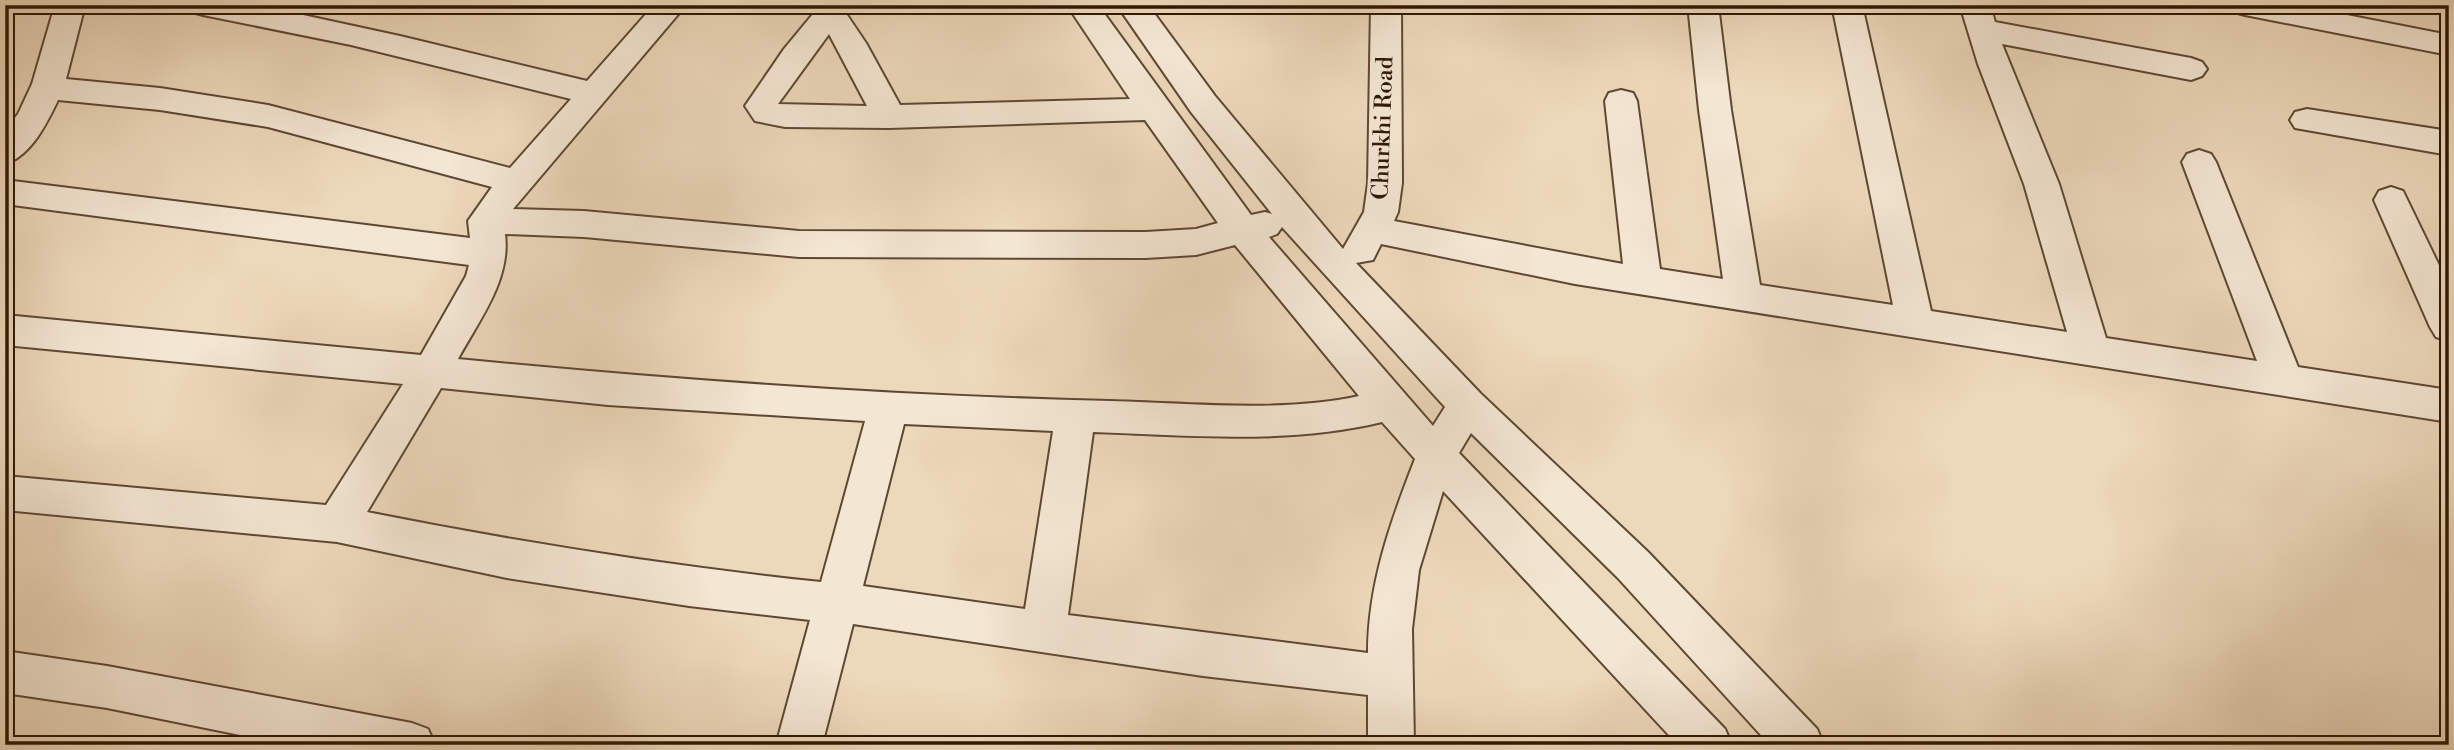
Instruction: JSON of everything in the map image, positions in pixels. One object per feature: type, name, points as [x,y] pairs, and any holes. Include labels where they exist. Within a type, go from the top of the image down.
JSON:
[{"type":"street","points":[[5,152],[24,133],[29,105],[70,5]]},
{"type":"street","points":[[203,5],[363,38],[595,94]]},
{"type":"street","points":[[337,524],[431,372],[484,277],[488,238],[518,182],[669,5]]},
{"type":"street","points":[[1082,5],[1244,232],[1308,311],[1436,456],[1709,745]]},
{"type":"street","points":[[1132,5],[1203,104],[1293,217],[1467,405],[1633,565],[1801,745]]},
{"type":"street","name":"Churkhi Road","points":[[1308,311],[1345,274],[1381,212],[1385,183],[1386,5]]},
{"type":"street","points":[[1703,5],[1715,110],[1744,297]]},
{"type":"street","points":[[1847,5],[1915,323]]},
{"type":"street","points":[[2245,5],[2449,45]]},
{"type":"street","points":[[889,117],[866,71],[826,9],[761,106],[767,113],[785,116],[889,117],[1156,109]]},
{"type":"street","points":[[1978,17],[2034,162],[2091,350]]},
{"type":"street","points":[[1978,17],[2191,69]]},
{"type":"street","points":[[29,105],[160,99],[268,116],[518,182]]},
{"type":"street","points":[[1621,101],[1643,281]]},
{"type":"street","points":[[2307,120],[2449,144]]},
{"type":"street","points":[[2199,162],[2284,380]]},
{"type":"street","points":[[5,192],[488,238],[584,224],[799,244],[1146,245],[1196,242],[1244,232],[1293,217]]},
{"type":"street","points":[[2391,200],[2449,327]]},
{"type":"street","points":[[1372,229],[1453,247],[1643,281],[2449,406]]},
{"type":"street","points":[[5,330],[608,389],[889,407],[1075,416],[1291,421],[1340,416],[1390,404]]},
{"type":"street","points":[[1391,745],[1390,629],[1398,570],[1411,523],[1436,456],[1467,405]]},
{"type":"street","points":[[799,745],[889,407]]},
{"type":"street","points":[[1044,632],[1075,416]]},
{"type":"street","points":[[5,493],[337,524],[520,561],[689,587],[838,603],[1203,655],[1390,677]]},
{"type":"street","points":[[5,672],[135,693],[331,733],[412,745]]}]
